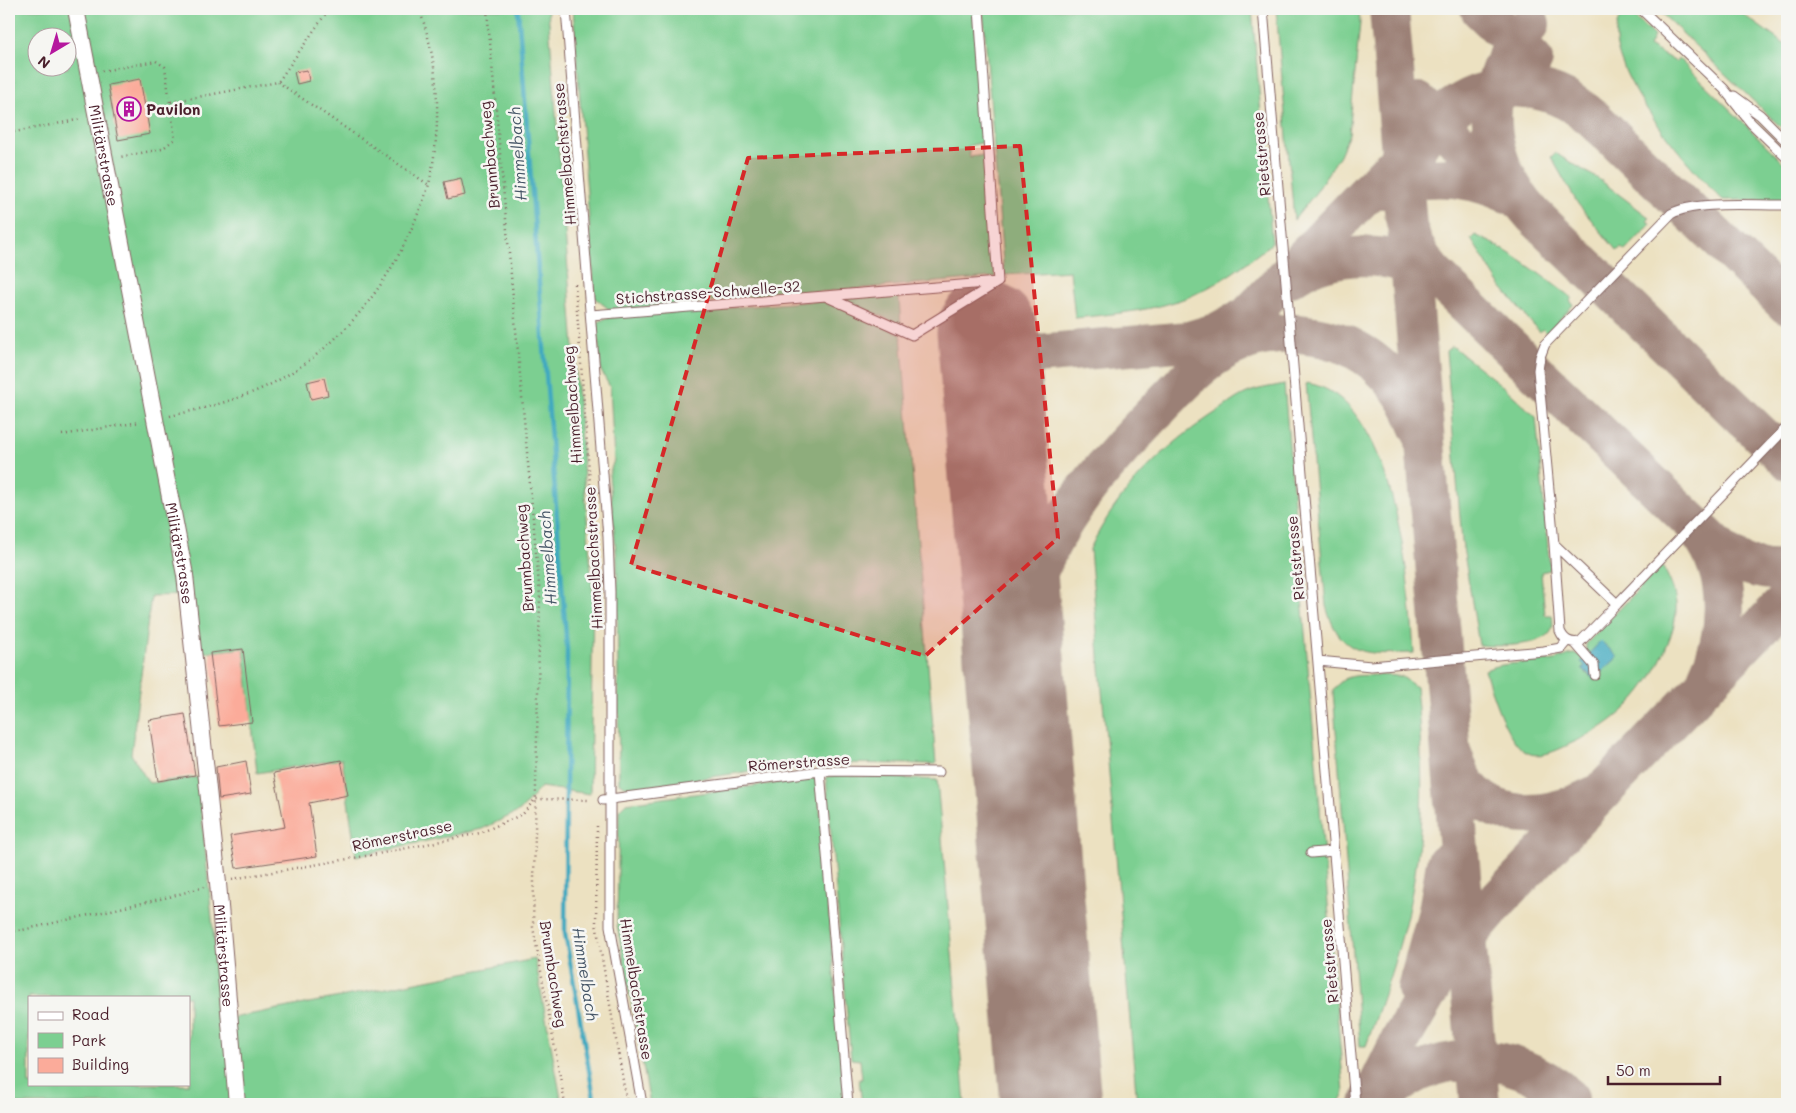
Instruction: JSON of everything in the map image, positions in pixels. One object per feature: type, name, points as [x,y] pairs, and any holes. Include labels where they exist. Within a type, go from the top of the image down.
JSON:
[{"type":"street","name":"Militärstrasse","points":[[76,9],[186,574],[237,1104]]},
{"type":"lane","name":"Himmelbachstrasse","points":[[566,9],[591,315],[609,574],[607,800],[610,926],[642,1104]]},
{"type":"lane","points":[[979,9],[998,282]]},
{"type":"lane","name":"Rietstrasse","points":[[1263,9],[1355,1104]]},
{"type":"lane","points":[[1641,9],[1724,89],[1751,123],[1787,158]]},
{"type":"lane","points":[[1724,89],[1760,115],[1787,142]]},
{"type":"lane","points":[[1594,675],[1594,665],[1560,631],[1538,370],[1545,344],[1671,214],[1678,210],[1695,207],[1787,205]]},
{"type":"lane","name":"Stichstrasse-Schwelle-32","points":[[591,315],[998,282]]},
{"type":"lane","name":"Stichstrasse-Schwelle-32","points":[[827,297],[912,335],[998,282]]},
{"type":"lane","points":[[1318,661],[1371,666],[1544,651],[1562,648],[1571,642],[1584,639],[1787,427]]},
{"type":"lane","points":[[1554,544],[1617,604]]},
{"type":"lane","points":[[820,770],[848,1104]]},
{"type":"lane","name":"Römerstrasse","points":[[607,800],[820,770],[939,772]]},
{"type":"lane","points":[[1311,853],[1334,851]]},
{"type":"lane","points":[[846,1075],[856,1074]]},
{"type":"path","points":[[171,102],[278,82],[329,9]]},
{"type":"path","points":[[62,434],[155,420],[216,405],[274,382],[326,347],[369,303],[404,247],[429,185],[437,130],[436,76],[426,28],[419,9]]},
{"type":"path","name":"Brunnbachweg","points":[[487,9],[540,596],[534,799],[533,927],[565,1104]]},
{"type":"path","points":[[88,74],[156,61],[165,67],[175,139],[162,149],[104,160]]},
{"type":"path","points":[[278,82],[429,185]]},
{"type":"path","points":[[9,133],[96,116]]},
{"type":"path","name":"Himmelbachweg","points":[[574,276],[596,570]]},
{"type":"path","points":[[534,799],[583,800]]},
{"type":"path","name":"Römerstrasse","points":[[9,934],[170,897],[217,882],[338,862],[480,832],[523,814],[534,799]]},
{"type":"highlighted area","points":[[1020,146],[1058,538],[925,656],[631,565],[748,158]]},
{"type":"green space","points":[[9,9],[548,9],[593,596],[590,794],[541,787],[520,811],[482,829],[356,856],[342,759],[257,773],[244,648],[201,653],[193,595],[151,596],[131,754],[149,783],[198,777],[222,1020],[535,959],[562,1104],[9,1104]]},
{"type":"green space","points":[[573,9],[974,9],[985,142],[968,146],[970,157],[985,155],[995,277],[610,310],[595,298]]},
{"type":"green space","points":[[983,9],[1252,9],[1272,243],[1223,279],[1202,291],[1163,305],[1119,313],[1075,318],[1070,271],[1004,275]]},
{"type":"green space","points":[[1276,9],[1359,9],[1360,23],[1349,134],[1340,155],[1317,191],[1294,220]]},
{"type":"green space","points":[[1657,9],[1731,9],[1741,13],[1787,46],[1787,133]]},
{"type":"green space","points":[[1623,14],[1630,17],[1632,15],[1654,36],[1649,46],[1676,62],[1678,58],[1787,166],[1787,200],[1723,200],[1690,165],[1649,112],[1631,83],[1619,56],[1616,32]]},
{"type":"green space","points":[[1555,153],[1600,180],[1650,218],[1647,221],[1651,224],[1625,251],[1621,248],[1617,251],[1578,204],[1551,157]]},
{"type":"green space","points":[[1475,235],[1513,255],[1572,298],[1570,300],[1573,305],[1547,333],[1543,329],[1539,332],[1500,285],[1471,239]]},
{"type":"green space","points":[[894,294],[899,298],[901,325],[840,298]]},
{"type":"green space","points":[[814,301],[830,302],[901,334],[936,764],[805,763],[631,789],[619,783],[617,562],[609,475],[614,460],[610,387],[601,371],[597,323],[606,318]]},
{"type":"green space","points":[[1452,346],[1505,388],[1536,417],[1550,570],[1541,572],[1545,615],[1552,615],[1553,623],[1549,634],[1536,641],[1505,646],[1479,645],[1462,541],[1446,351]]},
{"type":"green space","points":[[1306,383],[1336,395],[1360,421],[1378,456],[1392,497],[1402,540],[1414,653],[1383,654],[1358,650],[1340,636],[1332,623],[1326,606]]},
{"type":"green space","points":[[1284,384],[1344,1093],[1338,1104],[1137,1104],[1090,549],[1101,528],[1128,489],[1161,454],[1198,424],[1232,401],[1256,390]]},
{"type":"green space","points":[[1662,565],[1674,594],[1676,604],[1675,620],[1671,636],[1660,662],[1641,691],[1618,716],[1589,735],[1562,748],[1544,754],[1533,755],[1520,748],[1501,716],[1485,670],[1510,664],[1554,660],[1576,654],[1585,661],[1589,669],[1586,673],[1595,680],[1603,672],[1586,651],[1586,644]]},
{"type":"green space","points":[[1377,675],[1401,676],[1416,687],[1421,754],[1421,821],[1412,889],[1402,935],[1366,1046],[1360,1046],[1333,691],[1346,678]]},
{"type":"green space","points":[[838,775],[937,780],[965,1104],[862,1104],[859,1079],[862,1079],[860,1060],[851,1059],[826,777]]},
{"type":"green space","points":[[815,778],[818,786],[845,1104],[650,1104],[617,925],[619,810],[626,803]]},
{"type":"water","points":[[1601,641],[1618,657],[1594,679],[1582,668],[1585,666],[1581,662]]},
{"type":"building","points":[[307,70],[309,81],[297,84],[294,72]]},
{"type":"building","name":"Pavilon","points":[[140,79],[150,134],[118,140],[108,85]]},
{"type":"building","points":[[461,178],[465,195],[448,199],[444,182]]},
{"type":"building","points":[[324,378],[328,395],[311,399],[307,382]]},
{"type":"building","points":[[243,649],[252,722],[219,726],[210,653]]},
{"type":"building","points":[[185,714],[195,775],[158,781],[149,720]]},
{"type":"building","points":[[341,760],[348,795],[309,803],[317,856],[236,868],[230,836],[285,827],[274,773]]},
{"type":"building","points":[[246,761],[251,794],[219,799],[216,767]]},
{"type":"waterway","name":"Himmelbach","points":[[518,9],[567,649],[565,933],[595,1104]]},
{"type":"taxiway","points":[[1389,9],[1480,1104]]},
{"type":"taxiway","points":[[1480,9],[1533,60]]},
{"type":"taxiway","points":[[1530,24],[1513,47],[1501,71],[1494,95],[1492,120],[1495,145],[1503,169],[1515,193],[1533,215],[1787,460]]},
{"type":"taxiway","points":[[1787,305],[1594,119],[1551,94],[1508,88],[1469,98],[1437,121],[1414,153],[1404,192],[1409,233],[1433,273],[1724,553],[1754,567],[1770,570],[1787,570]]},
{"type":"taxiway","points":[[1418,102],[1507,189]]},
{"type":"taxiway","points":[[1217,348],[1413,145]]},
{"type":"taxiway","points":[[1382,189],[1413,180],[1445,178],[1476,182],[1507,193]]},
{"type":"taxiway","points":[[1291,277],[1307,268],[1325,262],[1362,256],[1399,261],[1433,277]]},
{"type":"taxiway","points":[[989,358],[1189,341],[1216,333],[1238,321]]},
{"type":"taxiway","points":[[1019,713],[1018,653],[1022,624],[1040,567],[1053,541],[1083,494],[1118,451],[1176,390],[1218,354],[1242,342],[1278,334],[1302,334],[1338,342],[1365,356],[1388,375],[1406,398],[1419,426]]},
{"type":"taxiway","points":[[1700,534],[1718,568],[1724,605],[1720,642],[1707,678]]},
{"type":"taxiway","points":[[1369,1104],[1401,1039],[1433,984],[1470,933],[1499,899],[1787,600]]},
{"type":"taxiway","points":[[1453,756],[1463,779],[1476,795],[1492,806],[1511,812],[1531,814],[1552,811],[1574,805],[1594,796]]},
{"type":"taxiway","points":[[1417,989],[1438,911],[1446,863]]},
{"type":"taxiway","points":[[1376,1104],[1397,1085],[1421,1071],[1446,1063],[1471,1060],[1497,1062],[1522,1069],[1547,1081],[1569,1098]]},
{"type":"runway","points":[[987,332],[1051,1104]]},
{"type":"place","name":"Pavilon","points":[[129,109]]}]
